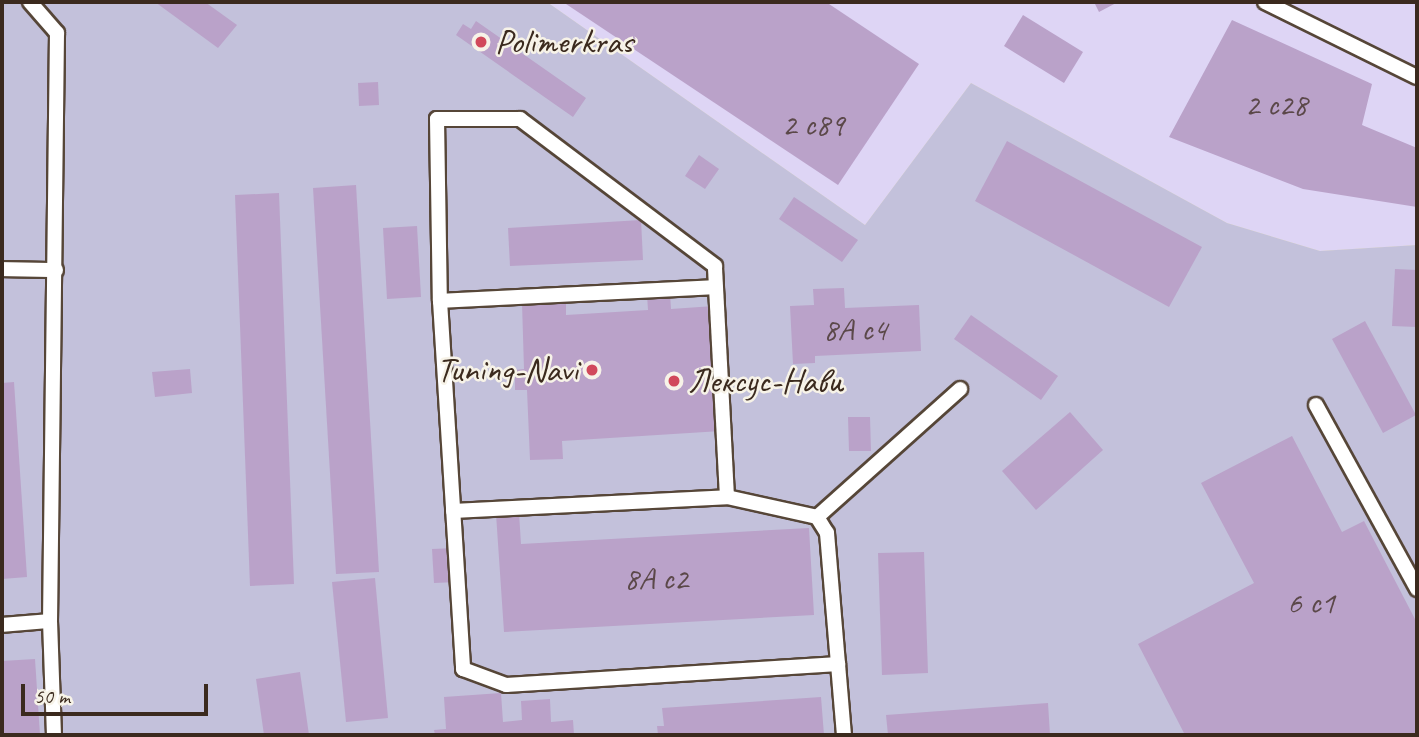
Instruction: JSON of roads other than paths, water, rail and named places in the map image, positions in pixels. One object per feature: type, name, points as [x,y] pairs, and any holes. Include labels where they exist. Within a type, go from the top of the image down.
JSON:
[{"type":"lane","points":[[30,2],[57,33],[50,621],[54,735]]},
{"type":"lane","points":[[1265,2],[1417,77]]},
{"type":"lane","points":[[727,497],[715,266],[520,119],[437,119],[440,301],[463,669],[506,685],[838,664]]},
{"type":"lane","points":[[2,269],[56,270]]},
{"type":"lane","points":[[440,301],[716,287]]},
{"type":"lane","points":[[817,517],[960,389]]},
{"type":"lane","points":[[1316,405],[1417,589]]},
{"type":"lane","points":[[453,511],[727,497],[817,517],[827,533],[844,735]]},
{"type":"lane","points":[[2,625],[50,621]]},
{"type":"place","name":"Polimerkras","points":[[481,42]]},
{"type":"place","name":"Tuning-Navi","points":[[592,370]]},
{"type":"place","name":"Лексус-Нави","points":[[674,381]]}]
